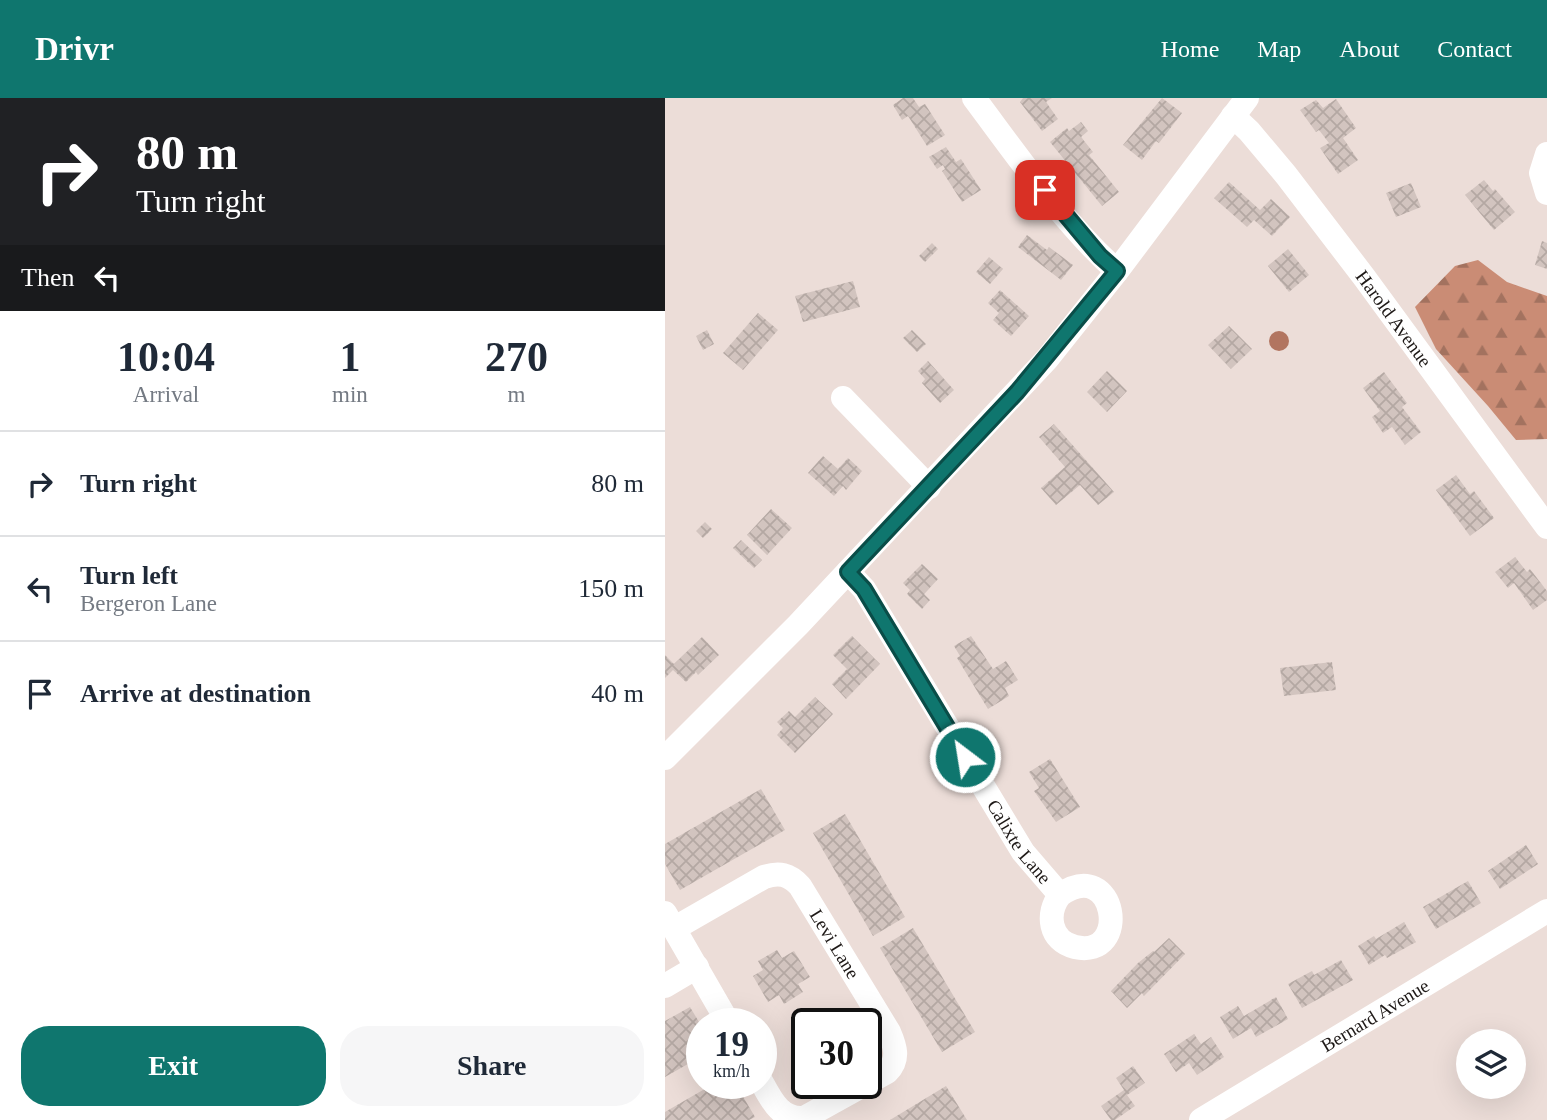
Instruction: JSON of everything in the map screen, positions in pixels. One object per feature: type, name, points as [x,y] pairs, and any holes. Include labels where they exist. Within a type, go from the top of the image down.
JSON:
[{"type":"street","points":[[974,98],[1045,190],[1100,256],[1117,271]]},
{"type":"street","points":[[665,758],[848,572],[1047,359],[1240,107]]},
{"type":"street","name":"Harold Avenue","points":[[1240,107],[1249,131],[1348,256],[1547,527]]},
{"type":"street","points":[[1547,154],[1541,173],[1547,193]]},
{"type":"street","points":[[843,398],[929,487]]},
{"type":"street","name":"Calixte Lane","points":[[848,572],[864,589],[1023,852],[1060,895]]},
{"type":"street","name":"Levi Lane","points":[[670,921],[764,877],[783,874],[791,877],[800,886],[889,1032],[896,1051],[893,1066],[879,1077],[811,1115],[793,1118],[777,1108],[772,1099]]},
{"type":"street","name":"Bernard Avenue","points":[[1201,1120],[1547,911]]},
{"type":"street","points":[[670,921],[720,1008]]},
{"type":"street","points":[[665,986],[697,967]]},
{"type":"green space","points":[[1478,260],[1507,282],[1547,296],[1547,439],[1516,440],[1436,349],[1415,307],[1455,266]]},
{"type":"shaded area","points":[[1279,331],[1286,334],[1289,341],[1286,348],[1279,351],[1272,348],[1269,341],[1272,334]]},
{"type":"building","points":[[903,98],[913,98],[919,107],[925,104],[945,135],[927,146],[908,116],[902,120],[893,105]]},
{"type":"building","points":[[1023,98],[1052,98],[1046,102],[1058,119],[1042,131],[1020,102]]},
{"type":"building","points":[[1162,98],[1182,113],[1142,160],[1123,145]]},
{"type":"building","points":[[1336,99],[1356,128],[1343,138],[1358,160],[1338,174],[1320,148],[1329,143],[1319,130],[1316,132],[1300,110],[1316,100],[1323,108]]},
{"type":"building","points":[[1081,122],[1088,131],[1081,137],[1093,152],[1089,155],[1119,192],[1102,206],[1050,142],[1067,128],[1069,131]]},
{"type":"building","points":[[946,147],[956,162],[961,159],[981,190],[962,202],[942,171],[945,169],[943,165],[937,169],[929,157]]},
{"type":"building","points":[[1484,180],[1515,212],[1494,230],[1465,195]]},
{"type":"building","points":[[1229,182],[1260,210],[1271,199],[1290,217],[1272,236],[1254,220],[1247,227],[1214,198]]},
{"type":"building","points":[[1411,183],[1421,207],[1396,217],[1386,193]]},
{"type":"building","points":[[1027,235],[1073,265],[1061,280],[1018,247]]},
{"type":"building","points":[[1542,241],[1547,243],[1547,269],[1535,265]]},
{"type":"building","points":[[932,243],[938,249],[925,262],[919,256]]},
{"type":"building","points":[[1288,249],[1309,275],[1289,292],[1268,266]]},
{"type":"building","points":[[989,257],[1003,269],[990,284],[976,272]]},
{"type":"building","points":[[853,281],[860,307],[803,322],[795,296]]},
{"type":"building","points":[[1000,290],[1029,316],[1011,336],[993,320],[999,313],[988,303]]},
{"type":"building","points":[[758,313],[778,330],[743,370],[723,353]]},
{"type":"building","points":[[1229,326],[1252,349],[1231,369],[1208,345]]},
{"type":"building","points":[[707,330],[714,344],[703,350],[696,336]]},
{"type":"building","points":[[912,330],[926,344],[917,352],[903,338]]},
{"type":"building","points":[[928,361],[954,390],[940,403],[922,383],[925,379],[918,371]]},
{"type":"building","points":[[1107,371],[1127,391],[1107,412],[1087,392]]},
{"type":"building","points":[[1384,372],[1407,403],[1402,407],[1421,432],[1405,445],[1392,427],[1383,433],[1372,417],[1380,411],[1363,388]]},
{"type":"building","points":[[1054,424],[1114,492],[1098,505],[1080,485],[1056,505],[1041,488],[1065,467],[1039,437]]},
{"type":"building","points":[[823,456],[838,469],[848,458],[862,471],[846,490],[843,486],[834,496],[808,473]]},
{"type":"building","points":[[1456,475],[1470,494],[1474,491],[1494,518],[1470,536],[1436,490]]},
{"type":"building","points":[[771,509],[792,528],[767,555],[747,535]]},
{"type":"building","points":[[705,522],[712,529],[703,538],[696,531]]},
{"type":"building","points":[[741,540],[762,560],[754,568],[733,548]]},
{"type":"building","points":[[1515,557],[1527,572],[1530,569],[1547,591],[1547,600],[1533,610],[1514,583],[1508,588],[1495,572]]},
{"type":"building","points":[[922,564],[938,579],[924,594],[930,600],[922,609],[907,594],[910,590],[903,583]]},
{"type":"building","points":[[852,636],[880,664],[846,699],[832,684],[847,669],[833,655]]},
{"type":"building","points":[[971,636],[993,669],[1006,661],[1018,680],[1005,688],[1009,696],[988,709],[957,658],[960,656],[954,646]]},
{"type":"building","points":[[702,637],[719,655],[698,675],[696,672],[686,682],[673,670],[665,678],[665,655],[674,664]]},
{"type":"building","points":[[1332,662],[1336,690],[1284,696],[1280,668]]},
{"type":"building","points":[[815,697],[833,714],[795,753],[777,735],[783,728],[777,722],[789,711],[795,717]]},
{"type":"building","points":[[1050,759],[1080,807],[1056,822],[1034,791],[1039,788],[1029,772]]},
{"type":"building","points":[[761,789],[785,830],[680,890],[665,864],[665,844]]},
{"type":"building","points":[[845,814],[905,917],[873,936],[813,833]]},
{"type":"building","points":[[1526,845],[1538,864],[1500,889],[1488,871]]},
{"type":"building","points":[[1468,881],[1481,903],[1436,929],[1423,907]]},
{"type":"building","points":[[1404,922],[1416,942],[1369,965],[1358,946],[1374,936],[1376,939]]},
{"type":"building","points":[[913,928],[975,1032],[942,1052],[880,948]]},
{"type":"building","points":[[1169,938],[1185,954],[1144,996],[1142,993],[1127,1008],[1111,991],[1138,963]]},
{"type":"building","points":[[777,950],[782,958],[794,951],[810,977],[798,984],[803,992],[784,1004],[779,995],[768,1002],[753,976],[763,970],[758,961]]},
{"type":"building","points":[[1341,960],[1353,980],[1302,1008],[1288,984],[1312,971],[1314,975]]},
{"type":"building","points":[[1276,997],[1288,1019],[1256,1037],[1251,1028],[1233,1039],[1220,1017],[1238,1006],[1244,1016]]},
{"type":"building","points":[[686,1009],[686,1065],[665,1077],[665,1021]]},
{"type":"building","points":[[1194,1034],[1201,1044],[1211,1037],[1224,1057],[1197,1075],[1189,1063],[1176,1072],[1164,1054]]},
{"type":"building","points":[[1133,1066],[1145,1083],[1127,1095],[1135,1106],[1111,1120],[1101,1106],[1124,1090],[1116,1078]]},
{"type":"building","points":[[946,1086],[967,1120],[890,1120]]},
{"type":"building","points":[[687,1099],[744,1099],[755,1117],[749,1120],[665,1120],[665,1112]]},
{"type":"route","points":[[965,757],[864,589],[848,572],[1047,359],[1117,271],[1100,256],[1045,190]]}]
